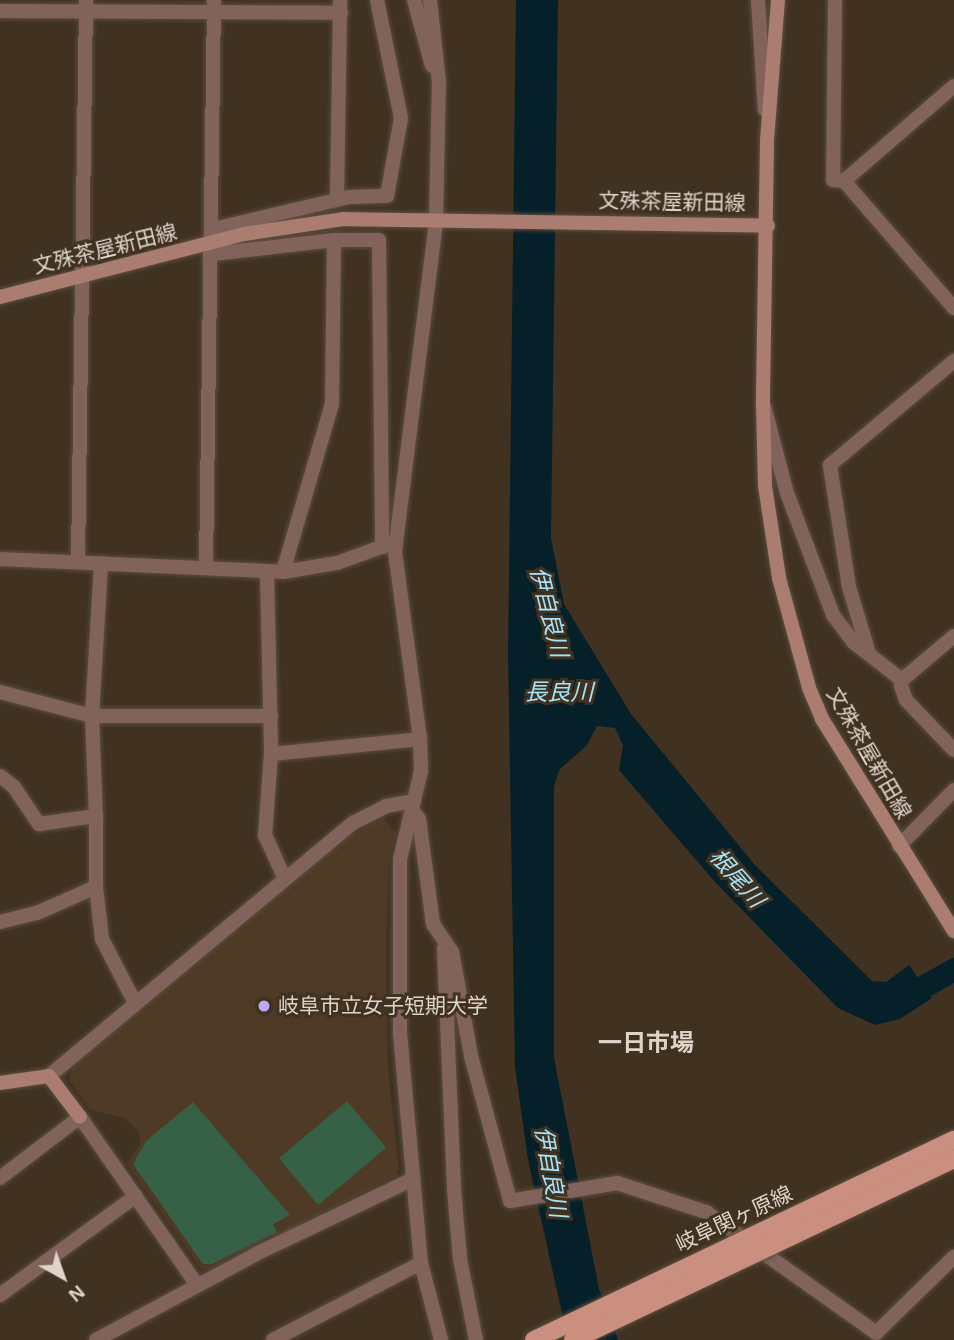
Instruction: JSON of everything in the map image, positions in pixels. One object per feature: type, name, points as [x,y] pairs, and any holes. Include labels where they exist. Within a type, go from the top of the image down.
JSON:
[{"type":"main road","points":[[768,226],[767,141],[778,0]]},
{"type":"main road","name":"文殊茶屋新田線","points":[[0,297],[213,242],[344,219],[768,226],[763,405],[765,486],[779,578],[809,688],[846,761],[954,932]]},
{"type":"main road","points":[[0,1083],[49,1076],[80,1117]]},
{"type":"main road","name":"岐阜関ヶ原線","points":[[534,1340],[954,1140]]},
{"type":"main road","name":"岐阜関ヶ原線","points":[[573,1340],[954,1159]]},
{"type":"street","points":[[213,242],[337,200],[387,196],[400,146],[396,77],[385,53],[377,0]]},
{"type":"street","points":[[414,0],[439,82]]},
{"type":"street","points":[[388,545],[436,221],[439,82],[430,0]]},
{"type":"street","points":[[758,0],[767,141]]},
{"type":"street","points":[[835,0],[833,180],[844,181],[954,308]]},
{"type":"street","points":[[0,11],[86,5],[340,7],[337,200]]},
{"type":"street","points":[[78,561],[86,5]]},
{"type":"street","points":[[205,567],[213,242],[214,7]]},
{"type":"street","points":[[844,181],[954,86]]},
{"type":"street","points":[[283,572],[332,404],[334,240]]},
{"type":"street","points":[[213,242],[379,240],[388,545],[420,739],[421,771],[400,859],[400,1033],[421,1263],[442,1340]]},
{"type":"street","points":[[868,650],[849,587],[830,465],[954,361]]},
{"type":"street","points":[[763,405],[787,493],[833,615],[847,635],[902,680],[906,700],[954,750]]},
{"type":"street","points":[[0,559],[283,572],[337,563],[388,545]]},
{"type":"street","points":[[101,563],[92,716],[96,887],[102,939],[135,1003]]},
{"type":"street","points":[[267,572],[271,754],[265,835],[284,877]]},
{"type":"street","points":[[902,680],[954,636]]},
{"type":"street","points":[[0,692],[92,716],[271,716]]},
{"type":"street","points":[[271,754],[420,739]]},
{"type":"street","points":[[0,776],[14,787],[39,824],[96,816]]},
{"type":"street","points":[[899,846],[954,790]]},
{"type":"street","points":[[49,1076],[284,877],[353,823],[386,806],[413,806]]},
{"type":"street","points":[[413,806],[419,819],[433,924],[452,952],[471,1056],[510,1201],[617,1183],[706,1212],[876,1333],[954,1257]]},
{"type":"street","points":[[0,922],[37,914],[96,887]]},
{"type":"street","points":[[443,940],[454,1189],[460,1259],[476,1340]]},
{"type":"street","points":[[0,1178],[80,1117],[197,1284]]},
{"type":"street","points":[[104,1338],[197,1284],[413,1179]]},
{"type":"street","points":[[0,1295],[136,1196]]},
{"type":"street","points":[[273,1340],[421,1263]]},
{"type":"shaded area","name":"岐阜市立女子短期大学","points":[[383,818],[396,833],[389,864],[386,950],[388,1069],[399,1169],[396,1176],[209,1270],[201,1269],[127,1164],[140,1144],[139,1132],[125,1118],[90,1110],[69,1080],[74,1061],[331,846]]},
{"type":"green space","points":[[347,1101],[386,1148],[318,1205],[279,1158]]},
{"type":"green space","points":[[193,1102],[290,1215],[273,1224],[277,1232],[212,1264],[203,1264],[133,1164],[146,1141]]},
{"type":"water","name":"長良川","points":[[516,0],[558,0],[551,538],[564,604],[631,714],[755,865],[872,981],[886,982],[909,965],[932,998],[900,1019],[875,1025],[838,1008],[715,882],[619,770],[623,745],[615,728],[597,726],[587,745],[559,770],[554,787],[554,1058],[599,1289],[618,1340],[568,1340],[528,1160],[515,1067],[508,655]]},
{"type":"waterway","name":"根尾川","points":[[896,1002],[954,969]]},
{"type":"place","name":"岐阜市立女子短期大学","points":[[264,1006]]},
{"type":"district","name":"一日市場","points":[[646,1043]]},
{"type":"water label","name":"伊自良川","points":[[549,612]]},
{"type":"water label","name":"伊自良川","points":[[551,1172]]}]
